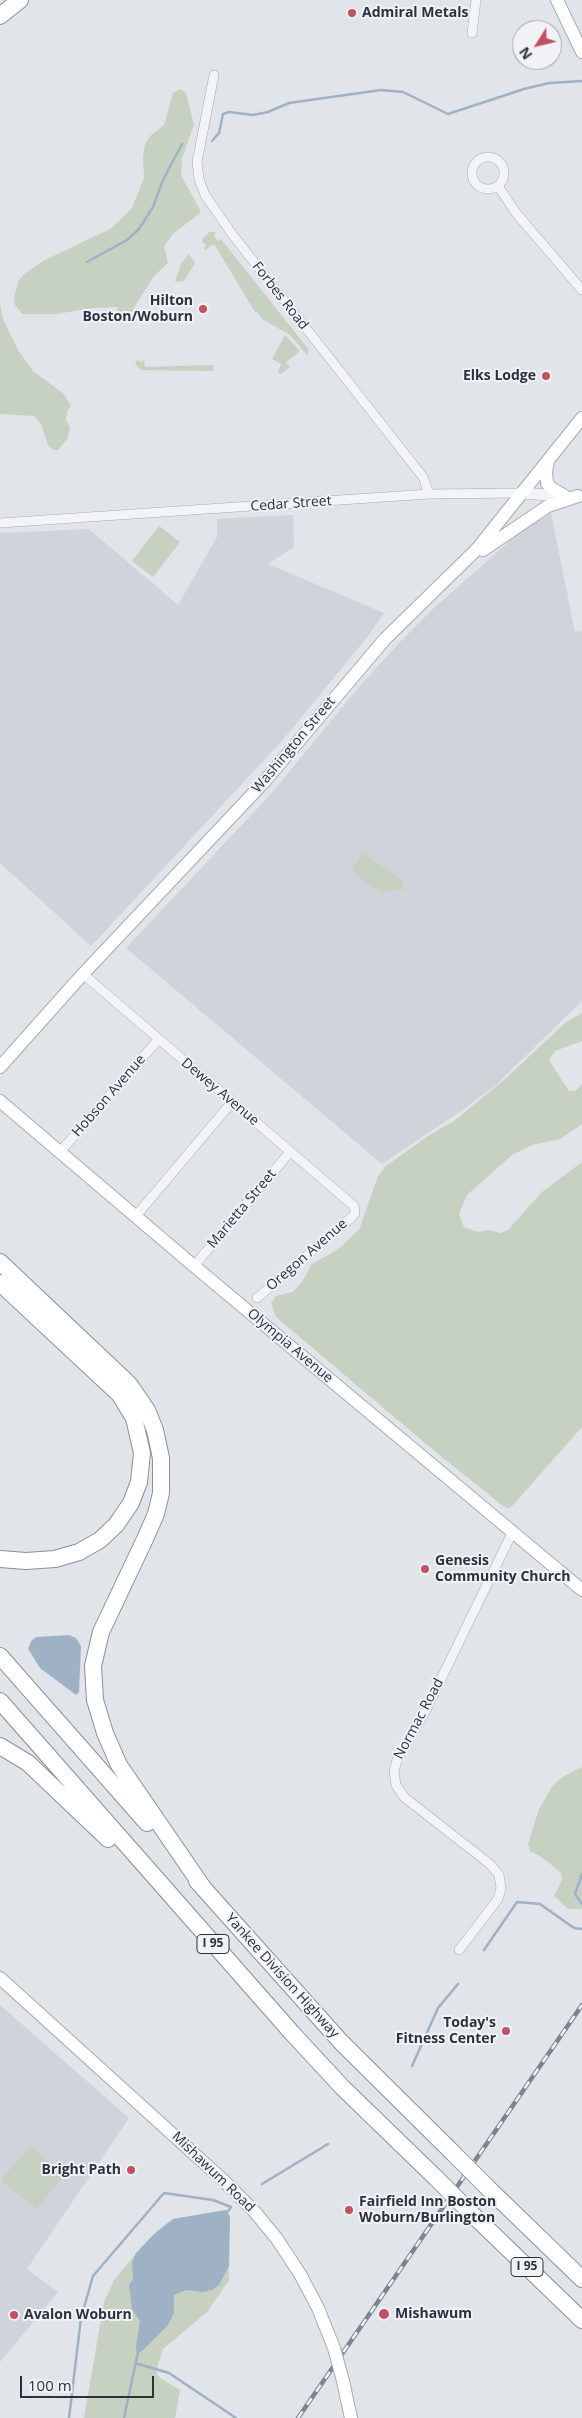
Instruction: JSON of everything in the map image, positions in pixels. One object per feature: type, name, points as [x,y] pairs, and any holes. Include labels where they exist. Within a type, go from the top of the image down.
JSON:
[{"type":"highway","points":[[0,16],[20,0]]},
{"type":"highway","points":[[0,1262],[129,1384],[147,1410],[155,1430],[161,1458],[161,1494],[156,1514],[98,1640],[93,1666],[95,1700],[105,1733],[126,1777],[204,1889]]},
{"type":"highway","points":[[0,1283],[120,1395],[134,1418],[142,1453],[139,1482],[133,1499],[116,1525],[100,1540],[79,1552],[55,1559],[26,1561],[0,1559]]},
{"type":"highway","name":"Yankee Division Highway","points":[[0,1656],[341,2042],[582,2279]]},
{"type":"highway","name":"I 95","points":[[0,1701],[217,1949],[342,2087],[582,2320]]},
{"type":"highway","points":[[0,1746],[22,1758],[47,1780],[217,1949]]},
{"type":"main road","points":[[557,0],[582,52]]},
{"type":"main road","name":"Washington Street","points":[[0,1067],[83,974],[264,782],[385,639],[464,562],[495,528],[582,418]]},
{"type":"main road","points":[[548,461],[546,472],[548,483],[553,490],[565,496]]},
{"type":"main road","points":[[464,562],[537,512],[557,502],[580,496]]},
{"type":"main road","name":"Olympia Avenue","points":[[0,1101],[135,1217],[582,1590]]},
{"type":"main road","name":"Mishawum Road","points":[[0,1978],[224,2180],[255,2212],[277,2239],[300,2274],[318,2308],[334,2348],[351,2418]]},
{"type":"street","points":[[472,33],[476,0]]},
{"type":"street","name":"Forbes Road","points":[[214,75],[197,162],[199,179],[205,195],[232,234],[423,477],[429,494]]},
{"type":"street","points":[[498,186],[516,212],[582,290]]},
{"type":"street","name":"Cedar Street","points":[[0,523],[429,494],[521,493],[580,496]]},
{"type":"street","name":"Dewey Avenue","points":[[83,974],[352,1204],[355,1211]]},
{"type":"street","name":"Hobson Avenue","points":[[60,1152],[158,1040]]},
{"type":"street","points":[[135,1217],[232,1102]]},
{"type":"street","name":"Marietta Street","points":[[194,1266],[290,1152]]},
{"type":"street","name":"Oregon Avenue","points":[[257,1298],[351,1218],[355,1211]]},
{"type":"street","name":"Normac Road","points":[[459,1950],[497,1901],[501,1888],[499,1875],[492,1866],[404,1798],[396,1785],[394,1771],[397,1760],[426,1710],[512,1531]]},
{"type":"shaded area","points":[[551,513],[575,632],[582,631],[582,1001],[496,1085],[382,1164],[126,948],[270,795],[359,687],[399,643],[435,607],[520,532]]},
{"type":"shaded area","points":[[293,515],[294,547],[268,564],[384,613],[368,636],[282,741],[91,946],[0,863],[0,533],[89,529],[178,605],[217,537],[217,519]]},
{"type":"shaded area","points":[[0,2005],[129,2118],[27,2269],[58,2292],[0,2362]]},
{"type":"green space","points":[[181,89],[186,93],[194,125],[182,158],[181,175],[201,212],[173,234],[164,246],[168,263],[154,276],[125,322],[120,321],[117,307],[93,308],[56,314],[22,314],[15,305],[14,298],[18,282],[24,274],[43,261],[110,229],[132,208],[144,178],[143,157],[145,144],[150,136],[164,125],[173,93]]},
{"type":"green space","points":[[209,232],[216,232],[214,236],[218,241],[221,239],[309,350],[307,355],[290,335],[262,319],[255,312],[214,244],[205,250],[206,245],[202,242]]},
{"type":"green space","points":[[189,254],[195,263],[184,281],[175,282],[181,264]]},
{"type":"green space","points":[[0,303],[3,319],[18,350],[33,371],[64,394],[71,406],[67,412],[66,420],[70,428],[67,439],[58,450],[53,450],[48,445],[41,424],[34,416],[0,414]]},
{"type":"green space","points":[[285,335],[300,351],[286,362],[290,367],[281,374],[278,372],[281,364],[272,359]]},
{"type":"green space","points":[[138,359],[140,362],[144,360],[145,367],[213,365],[213,371],[140,370],[135,363]]},
{"type":"green space","points":[[159,526],[180,542],[153,577],[132,561]]},
{"type":"green space","points":[[362,853],[400,878],[404,889],[381,892],[365,882],[352,870]]},
{"type":"green space","points":[[582,1013],[582,1041],[555,1051],[549,1060],[569,1091],[575,1091],[582,1084],[582,1124],[560,1139],[532,1145],[512,1155],[467,1195],[459,1214],[464,1227],[478,1232],[489,1230],[501,1233],[508,1230],[542,1192],[582,1162],[582,1427],[513,1505],[508,1508],[432,1449],[276,1317],[271,1303],[276,1296],[293,1292],[304,1279],[312,1264],[337,1250],[359,1230],[378,1176],[386,1166],[428,1136],[454,1121],[505,1079],[566,1022]]},
{"type":"green space","points":[[582,1767],[582,1909],[568,1909],[554,1896],[562,1880],[561,1873],[543,1858],[530,1851],[528,1844],[539,1809],[552,1787],[561,1778]]},
{"type":"green space","points":[[30,2146],[65,2175],[36,2209],[1,2180]]},
{"type":"green space","points":[[226,2210],[230,2217],[229,2280],[207,2312],[163,2349],[158,2365],[157,2374],[160,2378],[180,2390],[175,2418],[84,2418],[104,2302],[114,2280],[147,2241],[173,2219]]},
{"type":"water","points":[[69,1635],[76,1638],[81,1646],[79,1692],[76,1695],[40,1668],[28,1649],[31,1641],[36,1637]]},
{"type":"water","points":[[226,2210],[230,2217],[229,2266],[219,2285],[212,2290],[203,2292],[186,2290],[174,2295],[174,2313],[168,2325],[137,2354],[136,2347],[140,2321],[132,2309],[129,2285],[133,2279],[132,2262],[136,2253],[155,2233],[173,2219]]},
{"type":"waterway","points":[[212,141],[219,133],[223,114],[229,112],[253,115],[268,112],[289,103],[381,90],[403,92],[448,114],[524,89],[549,83],[582,81]]},
{"type":"waterway","points":[[87,262],[127,240],[139,229],[153,207],[163,180],[182,144]]},
{"type":"waterway","points":[[582,1874],[575,1894],[582,1904]]},
{"type":"waterway","points":[[484,1950],[517,1902],[540,1904],[574,1928],[582,1929]]},
{"type":"waterway","points":[[412,2066],[438,2008],[458,1984]]},
{"type":"waterway","points":[[262,2184],[328,2144]]},
{"type":"waterway","points":[[69,2418],[81,2318],[93,2276],[164,2193],[213,2200],[231,2207],[226,2214]]},
{"type":"waterway","points":[[124,2418],[138,2352]]},
{"type":"waterway","points":[[135,2363],[169,2373],[236,2418]]},
{"type":"railway","points":[[298,2418],[582,2005]]},
{"type":"place","name":"Admiral Metals","points":[[352,13]]},
{"type":"place","name":"Hilton Boston/Woburn","points":[[203,309]]},
{"type":"place","name":"Elks Lodge","points":[[546,376]]},
{"type":"place","name":"Genesis Community Church","points":[[425,1569]]},
{"type":"place","name":"Today's Fitness Center","points":[[506,2031]]},
{"type":"place","name":"Bright Path","points":[[131,2170]]},
{"type":"place","name":"Fairfield Inn Boston Woburn/Burlington","points":[[349,2210]]},
{"type":"place","name":"Mishawum","points":[[384,2314]]},
{"type":"place","name":"Avalon Woburn","points":[[14,2315]]}]
